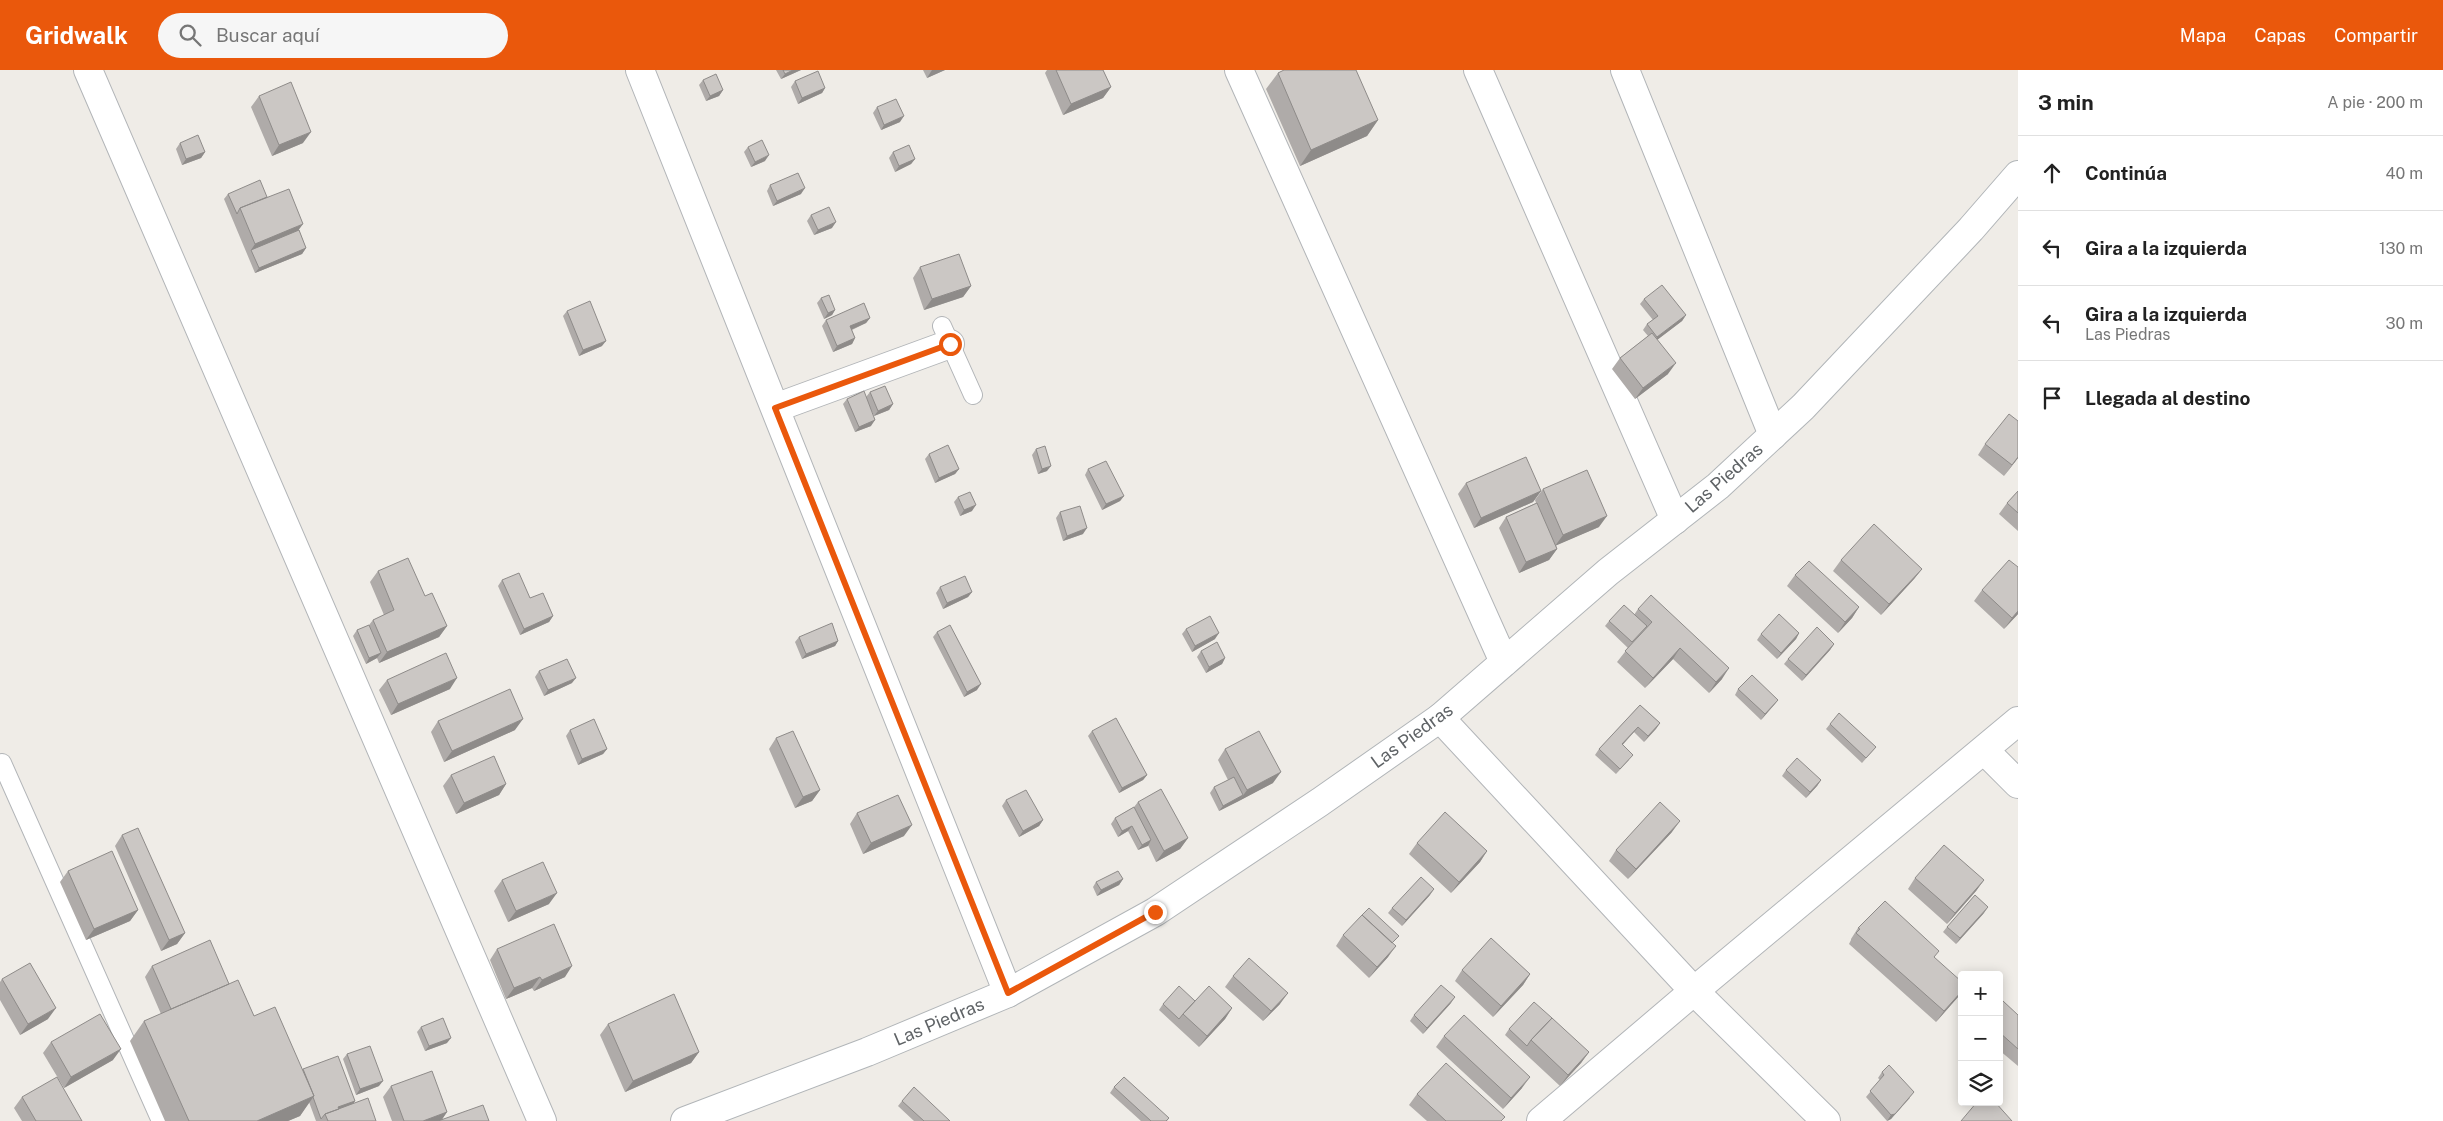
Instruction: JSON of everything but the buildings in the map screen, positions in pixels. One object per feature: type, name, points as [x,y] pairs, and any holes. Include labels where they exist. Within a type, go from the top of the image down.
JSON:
[{"type":"street","points":[[88,70],[542,1121]]},
{"type":"street","points":[[640,70],[1008,993]]},
{"type":"street","points":[[1239,70],[1504,662]]},
{"type":"street","points":[[1478,70],[1675,520]]},
{"type":"street","points":[[1625,70],[1773,435]]},
{"type":"street","name":"Las Piedras","points":[[685,1121],[868,1052],[1008,993],[1155,912],[1320,802],[1440,718],[1608,572],[1718,486],[1803,407],[2018,175]]},
{"type":"street","points":[[775,408],[946,335]]},
{"type":"street","points":[[1440,718],[1694,991],[1826,1121]]},
{"type":"street","points":[[1541,1121],[1694,991],[2018,722]]},
{"type":"street","points":[[1984,750],[2018,784]]},
{"type":"lane","points":[[946,335],[973,395]]},
{"type":"lane","points":[[2,763],[161,1121]]},
{"type":"route","points":[[950,344],[775,408],[1008,993],[1155,912]]}]
